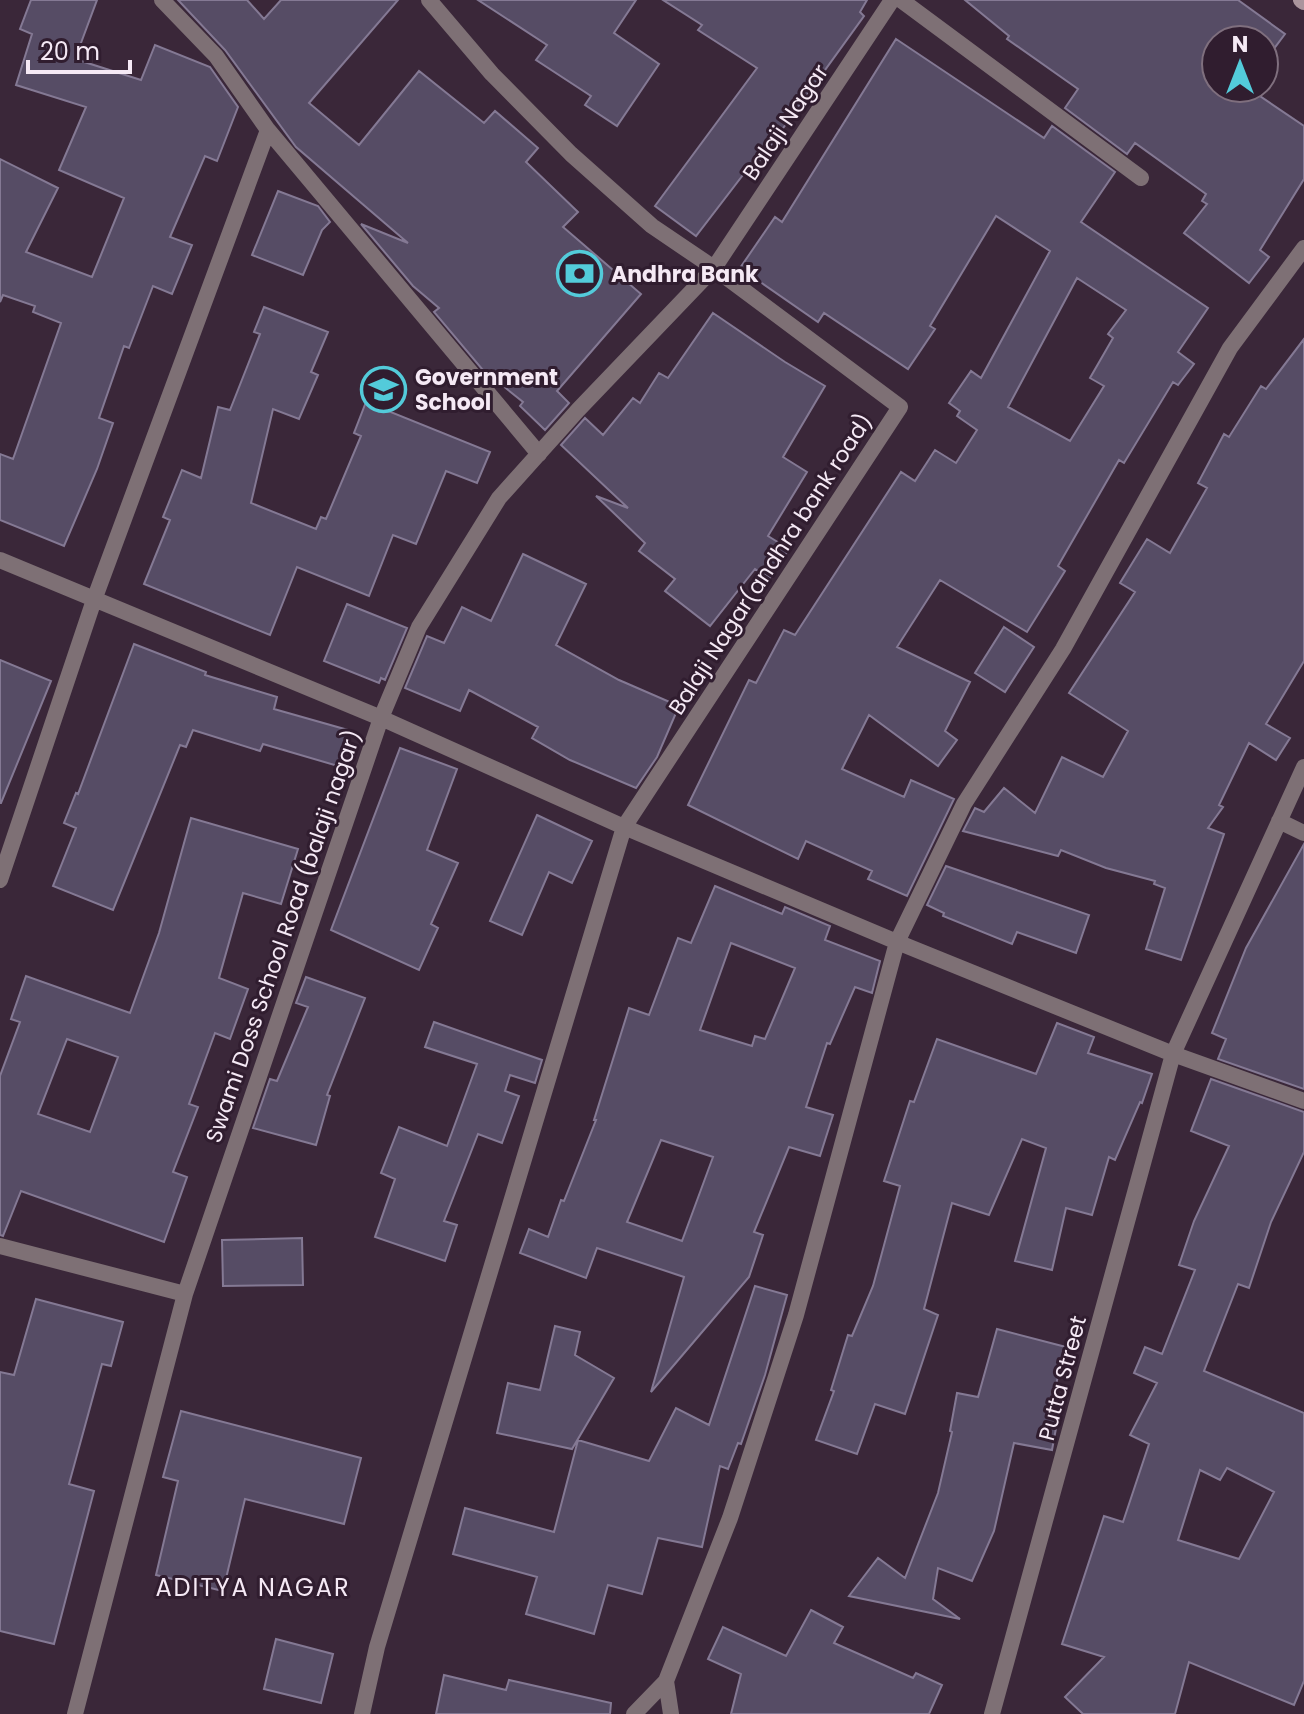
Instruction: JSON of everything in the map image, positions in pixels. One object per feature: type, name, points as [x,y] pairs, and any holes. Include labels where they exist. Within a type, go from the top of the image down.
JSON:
[{"type":"street","points":[[162,0],[216,56],[268,130],[539,454]]},
{"type":"street","name":"Balaji Nagar","points":[[714,268],[892,0]]},
{"type":"street","points":[[901,0],[1141,178]]},
{"type":"street","name":"Balaji Nagar(andhra bank road)","points":[[439,4],[492,74],[571,154],[652,226],[714,268],[900,407],[624,827]]},
{"type":"street","points":[[0,880],[94,600],[268,130]]},
{"type":"street","points":[[634,1714],[666,1681],[730,1518],[796,1315],[897,942],[964,804],[1063,649],[1230,348],[1304,248]]},
{"type":"street","name":"Swami Doss School Road (balaji nagar)","points":[[75,1714],[185,1294],[381,718],[419,627],[499,498],[714,268]]},
{"type":"street","points":[[0,560],[381,718],[624,827],[897,942],[1173,1054],[1304,1101]]},
{"type":"street","name":"Putta Street","points":[[992,1714],[1173,1054],[1304,767]]},
{"type":"street","points":[[1279,821],[1304,833]]},
{"type":"street","points":[[362,1714],[377,1647],[624,827]]},
{"type":"street","points":[[0,1246],[185,1294]]},
{"type":"street","points":[[666,1681],[671,1714]]},
{"type":"building","points":[[31,0],[97,0],[75,59],[141,80],[155,45],[210,67],[238,107],[217,161],[205,156],[170,237],[192,245],[172,294],[153,286],[129,348],[124,346],[99,418],[113,423],[64,546],[0,520],[0,454],[13,459],[61,323],[33,312],[35,306],[3,295],[0,302],[0,159],[58,188],[26,252],[92,277],[124,198],[59,170],[86,107],[16,85],[32,34],[20,29]]},
{"type":"building","points":[[178,0],[247,0],[264,19],[281,0],[398,0],[309,103],[359,145],[419,71],[484,123],[495,111],[538,148],[526,162],[578,212],[563,227],[641,294],[557,391],[569,403],[545,430],[520,406],[523,402],[482,369],[434,312],[439,308],[413,286],[361,224],[408,243],[296,147],[225,50]]},
{"type":"building","points":[[478,0],[636,0],[614,33],[659,64],[617,126],[585,105],[591,96],[536,60],[547,45]]},
{"type":"building","points":[[663,0],[867,0],[860,12],[864,16],[760,160],[756,158],[696,236],[655,206],[757,68],[698,30],[702,25]]},
{"type":"building","points":[[965,0],[1238,0],[1271,24],[1200,24],[1200,104],[1272,104],[1304,126],[1304,179],[1260,250],[1269,257],[1249,283],[1184,233],[1207,204],[1202,201],[1206,194],[1135,143],[1127,154],[1065,108],[1078,89],[1007,39],[1009,36]]},
{"type":"building","points":[[896,39],[1044,138],[1052,126],[1115,172],[1081,222],[1208,308],[1178,352],[1194,364],[1178,385],[1173,382],[1124,463],[1119,460],[1058,566],[1065,571],[1027,632],[940,580],[897,647],[970,682],[945,731],[957,740],[938,766],[869,715],[842,769],[904,797],[911,780],[954,799],[907,896],[868,879],[872,871],[806,841],[798,859],[688,805],[749,680],[756,683],[784,630],[795,635],[901,472],[915,481],[935,450],[956,463],[977,430],[957,416],[960,411],[949,403],[971,371],[981,378],[1050,251],[996,216],[930,326],[935,329],[908,369],[824,313],[818,322],[740,268],[775,217],[782,222]],"holes":[[[1077,278],[1126,310],[1108,334],[1113,338],[1090,378],[1104,386],[1070,441],[1008,407]]]},
{"type":"building","points":[[278,191],[318,206],[330,222],[322,230],[303,275],[252,255]]},
{"type":"building","points":[[264,307],[328,332],[311,372],[318,375],[299,419],[273,409],[251,503],[316,529],[321,517],[326,519],[361,436],[354,433],[366,402],[490,452],[477,483],[446,471],[416,544],[393,535],[369,596],[297,567],[270,635],[144,584],[170,520],[163,517],[182,470],[201,478],[218,407],[230,410],[260,334],[254,332]]},
{"type":"building","points":[[713,313],[825,386],[783,457],[807,472],[768,536],[789,549],[770,578],[755,569],[710,626],[665,591],[675,579],[639,551],[645,543],[596,496],[628,508],[561,445],[585,418],[603,435],[633,398],[640,403],[659,373],[668,378]]},
{"type":"building","points":[[1304,339],[1304,661],[1266,724],[1290,738],[1276,760],[1249,743],[1219,805],[1223,807],[1208,828],[1224,834],[1181,960],[1146,949],[1165,888],[1154,884],[1155,881],[1106,868],[1061,850],[1058,856],[963,831],[975,808],[984,812],[1004,788],[1035,813],[1062,757],[1103,777],[1128,731],[1069,693],[1135,592],[1120,583],[1147,539],[1170,553],[1207,488],[1198,483],[1224,434],[1229,437],[1261,386],[1266,389]]},
{"type":"building","points":[[523,554],[586,584],[556,645],[619,680],[679,706],[657,757],[636,788],[570,760],[532,738],[538,727],[469,690],[460,711],[405,688],[427,636],[444,643],[462,607],[491,621]]},
{"type":"building","points":[[347,604],[407,628],[385,680],[381,678],[379,683],[324,661]]},
{"type":"building","points":[[1004,627],[1034,647],[1005,692],[975,673]]},
{"type":"building","points":[[134,644],[206,672],[205,675],[277,697],[274,709],[348,730],[338,766],[263,744],[260,751],[193,730],[186,747],[180,745],[113,910],[53,886],[76,828],[64,823],[78,794]]},
{"type":"building","points":[[0,660],[51,681],[1,803],[0,803]]},
{"type":"building","points":[[400,748],[457,769],[427,850],[458,863],[431,924],[438,928],[419,970],[331,930]]},
{"type":"building","points":[[537,815],[592,841],[572,883],[549,872],[522,935],[490,921]]},
{"type":"building","points":[[191,818],[298,849],[281,904],[243,893],[219,978],[248,989],[230,1039],[215,1033],[189,1104],[198,1107],[173,1172],[187,1177],[164,1242],[21,1191],[3,1236],[0,1235],[0,1076],[20,1022],[11,1019],[26,976],[130,1013],[159,933]],"holes":[[[67,1039],[118,1057],[90,1132],[38,1114]]]},
{"type":"building","points":[[1304,844],[1304,1089],[1218,1059],[1226,1039],[1212,1033],[1246,948]]},
{"type":"building","points":[[946,866],[1089,915],[1076,953],[1017,932],[1012,944],[943,916],[944,913],[927,905]]},
{"type":"building","points":[[715,886],[782,914],[785,907],[830,926],[825,940],[880,961],[872,993],[855,987],[830,1044],[827,1043],[806,1107],[833,1115],[820,1156],[789,1147],[754,1232],[763,1235],[749,1277],[651,1392],[684,1277],[597,1248],[586,1278],[520,1253],[529,1229],[548,1237],[596,1120],[629,1008],[649,1015],[678,938],[691,943]],"holes":[[[731,943],[795,968],[765,1039],[755,1036],[752,1046],[700,1030]],[[661,1140],[713,1157],[682,1241],[627,1222]]]},
{"type":"building","points":[[306,977],[365,998],[327,1095],[330,1096],[316,1145],[253,1128],[270,1079],[277,1081],[308,1007],[296,1003]]},
{"type":"building","points":[[434,1022],[542,1060],[535,1083],[510,1075],[505,1091],[519,1096],[502,1143],[478,1134],[444,1221],[457,1225],[445,1261],[375,1237],[395,1179],[381,1173],[399,1127],[447,1146],[477,1064],[425,1047]]},
{"type":"building","points":[[1057,1023],[1094,1037],[1088,1053],[1152,1074],[1115,1160],[1109,1157],[1092,1215],[1066,1208],[1052,1270],[1015,1261],[1046,1148],[1022,1139],[989,1215],[952,1203],[924,1309],[938,1315],[905,1414],[875,1404],[857,1454],[816,1440],[834,1391],[831,1390],[848,1335],[852,1336],[873,1286],[900,1186],[884,1181],[910,1101],[914,1102],[937,1039],[1036,1074]]},
{"type":"building","points":[[1211,1079],[1304,1112],[1304,1152],[1271,1222],[1249,1288],[1238,1284],[1204,1371],[1304,1413],[1304,1681],[1294,1705],[1189,1662],[1175,1714],[1083,1714],[1065,1697],[1104,1657],[1062,1644],[1104,1516],[1123,1522],[1149,1444],[1130,1435],[1157,1383],[1134,1373],[1145,1347],[1162,1354],[1195,1270],[1179,1265],[1194,1221],[1229,1146],[1191,1131]],"holes":[[[1227,1468],[1274,1492],[1239,1559],[1178,1540],[1200,1470],[1220,1480]]]},
{"type":"building","points":[[302,1238],[303,1285],[223,1286],[222,1240]]},
{"type":"building","points":[[755,1286],[787,1295],[765,1375],[741,1444],[738,1443],[728,1469],[720,1466],[702,1547],[658,1538],[642,1594],[608,1585],[594,1634],[526,1614],[537,1577],[453,1554],[465,1508],[554,1532],[578,1440],[649,1461],[676,1408],[709,1425]]},
{"type":"building","points":[[36,1299],[123,1322],[111,1366],[102,1364],[69,1484],[94,1491],[54,1644],[0,1631],[0,1372],[14,1375]]},
{"type":"building","points":[[555,1326],[580,1332],[575,1355],[614,1378],[572,1449],[497,1433],[508,1383],[540,1390]]},
{"type":"building","points":[[997,1329],[1066,1347],[1049,1410],[1059,1412],[1052,1450],[1014,1443],[994,1531],[972,1581],[938,1568],[933,1599],[960,1619],[849,1596],[878,1558],[905,1578],[938,1493],[957,1393],[978,1397]]},
{"type":"building","points":[[181,1411],[361,1458],[344,1524],[245,1499],[223,1591],[156,1575],[178,1481],[163,1477]]},
{"type":"building","points":[[811,1610],[843,1627],[834,1643],[913,1678],[916,1673],[942,1685],[929,1714],[731,1714],[741,1674],[708,1659],[723,1627],[786,1656]]},
{"type":"building","points":[[276,1639],[333,1654],[321,1703],[264,1689]]},
{"type":"building","points":[[444,1675],[506,1690],[509,1680],[611,1703],[610,1714],[436,1714]]},
{"type":"place","name":"Andhra Bank","points":[[580,274]]},
{"type":"place","name":"Government School","points":[[384,390]]},
{"type":"district","name":"ADITYA NAGAR","points":[[253,1588]]}]
